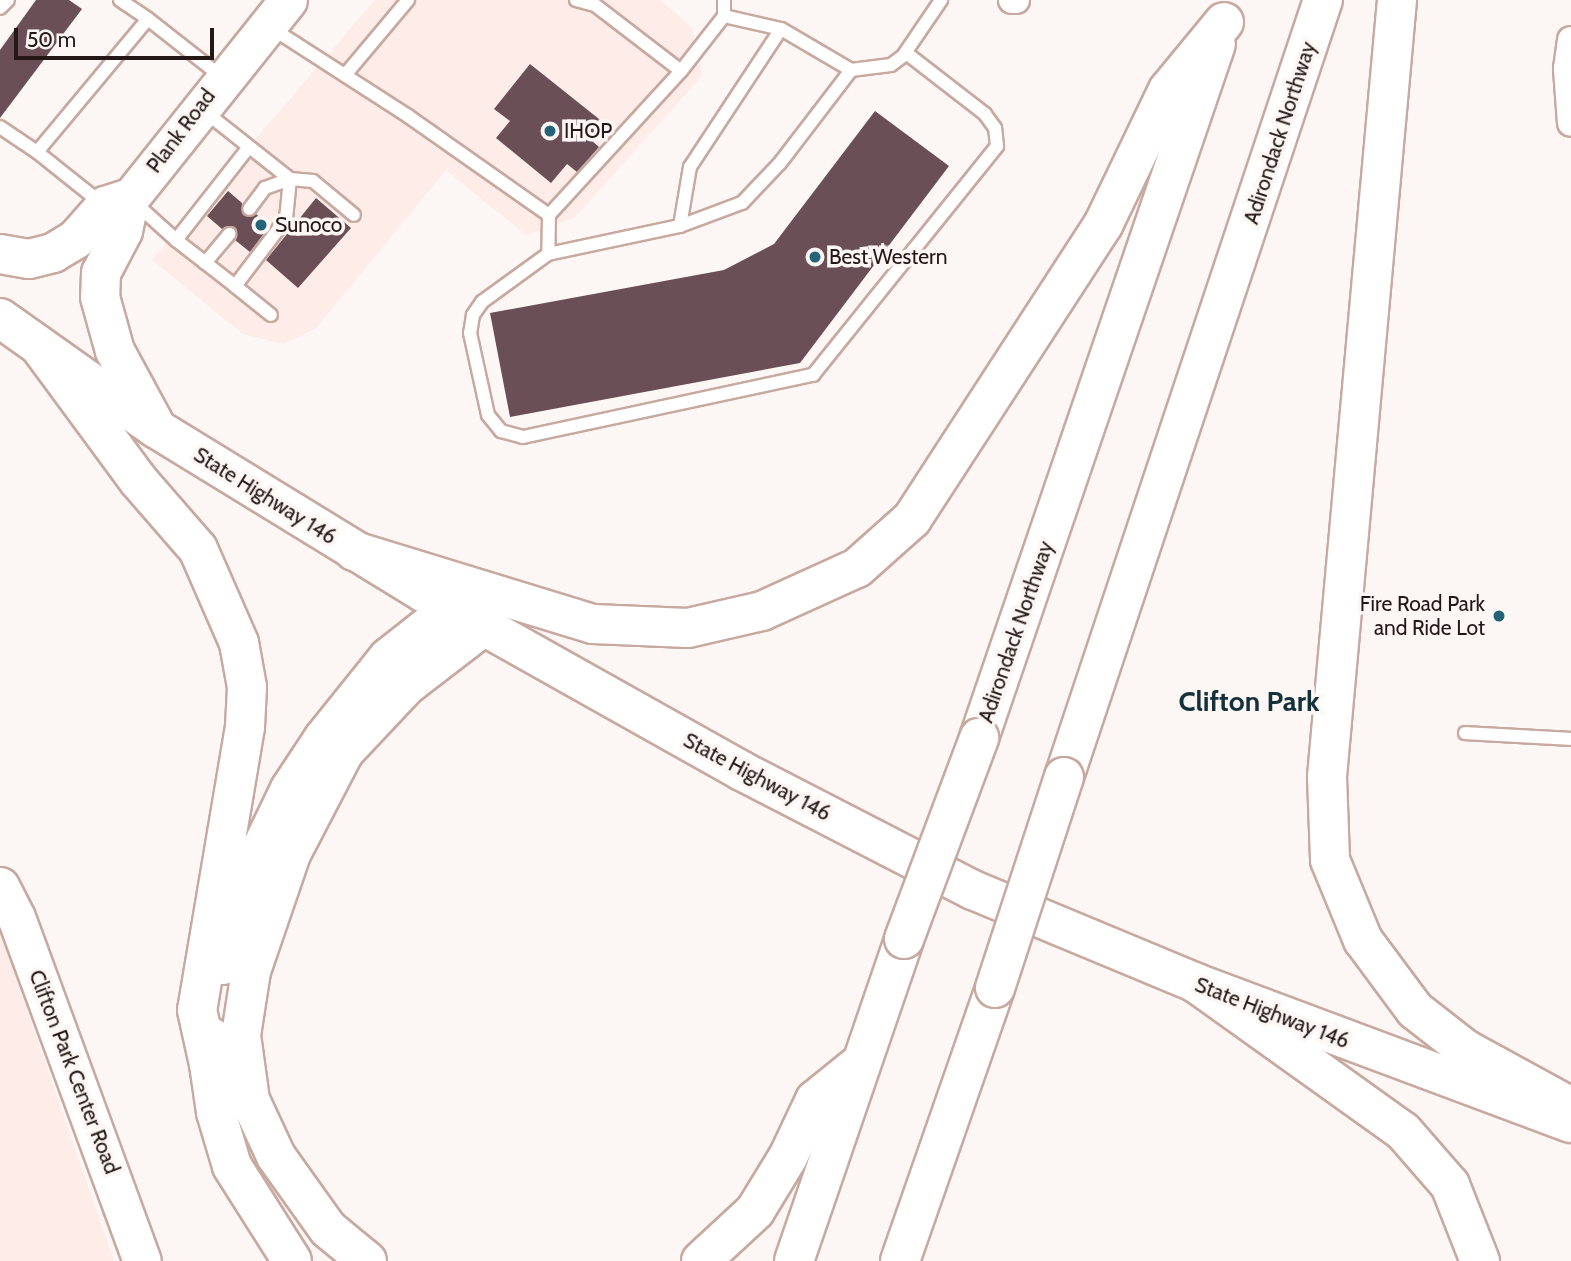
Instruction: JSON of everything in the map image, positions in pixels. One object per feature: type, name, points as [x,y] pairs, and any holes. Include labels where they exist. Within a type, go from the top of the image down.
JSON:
[{"type":"main road","name":"Adirondack Northway","points":[[900,1261],[978,1041],[1324,0]]},
{"type":"main road","points":[[1397,0],[1327,777],[1330,860],[1363,940],[1415,1010],[1465,1049],[1571,1107]]},
{"type":"main road","name":"Adirondack Northway","points":[[793,1261],[904,939],[979,738],[1228,11]]},
{"type":"main road","points":[[354,551],[593,624],[688,628],[762,611],[857,568],[912,519],[1103,225],[1168,90],[1228,11]]},
{"type":"main road","points":[[0,254],[29,259],[52,253],[76,239],[117,202],[123,230],[101,273],[100,297],[115,351],[157,429]]},
{"type":"main road","name":"State Highway 146","points":[[0,318],[157,429],[354,551],[742,771],[973,890],[1196,984],[1571,1123]]},
{"type":"main road","points":[[40,347],[138,480],[198,549],[239,643],[247,687],[245,727],[197,1010],[216,1112],[232,1166],[292,1261]]},
{"type":"main road","points":[[209,1064],[216,990],[262,847],[290,789],[331,729],[388,658],[451,608]]},
{"type":"main road","points":[[367,1261],[320,1219],[276,1156],[250,1100],[241,1035],[251,971],[291,854],[344,752],[398,693],[484,626]]},
{"type":"main road","points":[[1196,984],[1403,1131],[1450,1185],[1480,1261]]},
{"type":"main road","points":[[926,1261],[978,1041]]},
{"type":"main road","points":[[701,1261],[755,1211],[788,1157],[815,1100],[862,1062]]},
{"type":"street","name":"Plank Road","points":[[117,202],[277,12]]},
{"type":"street","points":[[1571,40],[1567,69],[1571,123]]},
{"type":"street","name":"Clifton Park Center Road","points":[[0,886],[16,917],[142,1261]]},
{"type":"lane","points":[[0,8],[8,0]]},
{"type":"lane","points":[[120,0],[222,77]]},
{"type":"lane","points":[[345,75],[408,0]]},
{"type":"lane","points":[[576,0],[595,5],[681,71]]},
{"type":"lane","points":[[548,254],[549,215],[681,71],[724,16],[724,0]]},
{"type":"lane","points":[[724,16],[781,29],[851,70],[891,65],[906,53],[942,0]]},
{"type":"lane","points":[[277,12],[345,75],[549,215]]},
{"type":"lane","points":[[37,152],[148,19]]},
{"type":"lane","points":[[680,226],[691,167],[781,29]]},
{"type":"lane","points":[[851,70],[754,192],[721,213],[680,226],[548,254],[482,302],[473,315],[470,332],[488,415],[501,431],[523,437],[813,375],[997,146],[995,128],[985,114],[906,53]]},
{"type":"lane","points":[[199,106],[290,179]]},
{"type":"lane","points":[[0,127],[176,240],[271,315]]},
{"type":"lane","points":[[176,240],[250,147]]},
{"type":"lane","points":[[235,286],[286,219],[290,179]]},
{"type":"lane","points":[[249,209],[265,188],[290,179],[313,181],[354,215]]},
{"type":"lane","points":[[205,263],[229,234]]},
{"type":"lane","points":[[1465,733],[1571,739]]},
{"type":"shaded area","points":[[375,0],[660,0],[692,28],[702,76],[574,218],[526,235],[446,170],[316,328],[283,344],[243,334],[152,260]]},
{"type":"shaded area","points":[[0,932],[114,1261],[0,1261]]},
{"type":"building","points":[[36,0],[69,0],[82,9],[0,118],[0,50]]},
{"type":"building","name":"IHOP","points":[[530,64],[604,123],[591,140],[599,147],[577,172],[567,164],[551,183],[496,138],[510,121],[494,109]]},
{"type":"building","name":"Best Western","points":[[875,111],[949,166],[800,363],[510,417],[490,313],[724,270],[774,244]]},
{"type":"building","points":[[228,191],[242,203],[243,215],[256,214],[270,226],[250,252],[235,240],[235,228],[222,229],[207,216]]},
{"type":"building","points":[[316,198],[351,228],[298,288],[266,260]]},
{"type":"place","name":"IHOP","points":[[550,131]]},
{"type":"place","name":"Sunoco","points":[[261,225]]},
{"type":"place","name":"Best Western","points":[[815,257]]},
{"type":"place","name":"Fire Road Park and Ride Lot","points":[[1499,616]]},
{"type":"district","name":"Clifton Park","points":[[1249,701]]}]
